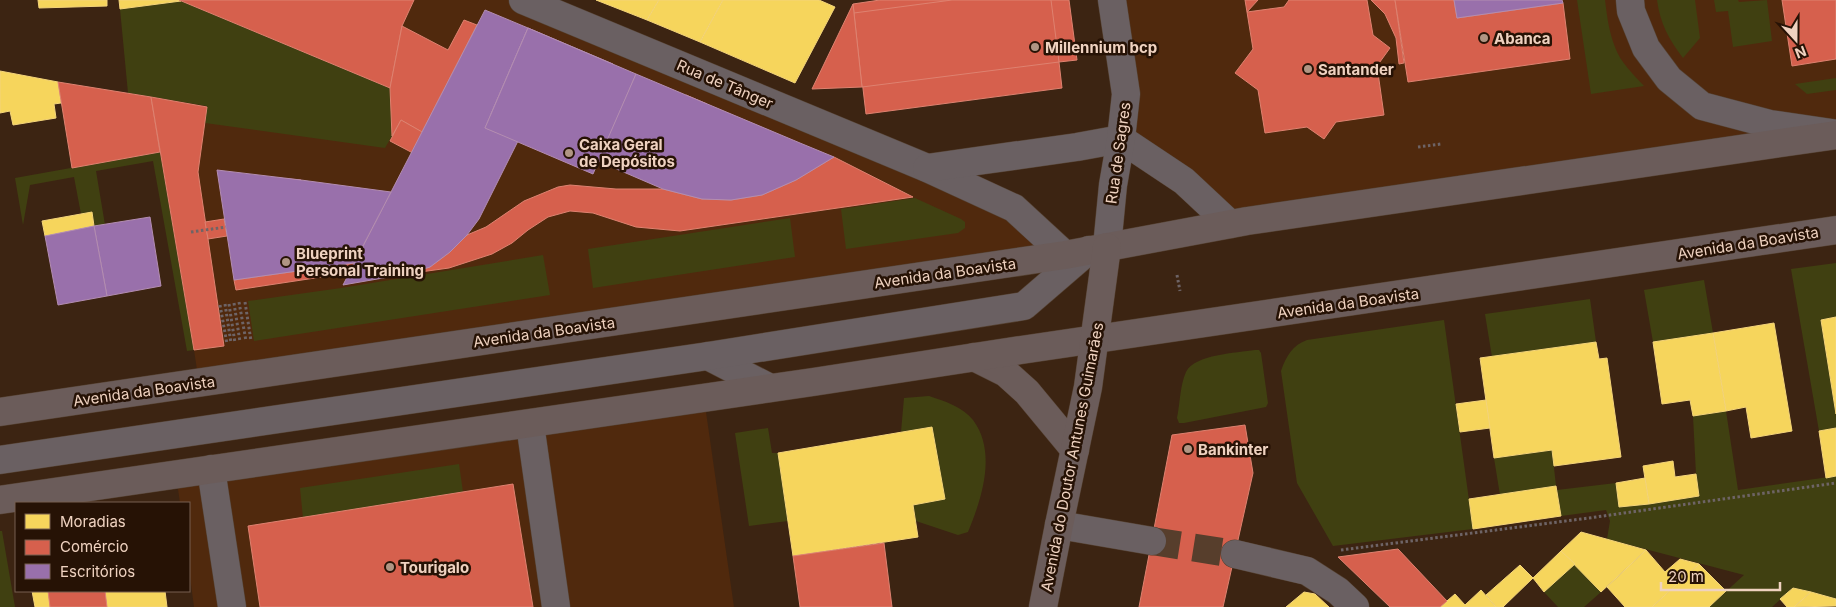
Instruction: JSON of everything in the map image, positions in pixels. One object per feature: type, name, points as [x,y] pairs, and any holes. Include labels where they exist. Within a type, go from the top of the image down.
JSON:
[{"type":"main road","name":"Avenida da Boavista","points":[[0,412],[1087,251],[1230,224],[1836,134]]},
{"type":"main road","name":"Avenida da Boavista","points":[[0,500],[530,424],[1836,230]]},
{"type":"main road","name":"Avenida do Doutor Antunes Guimarães","points":[[1043,607],[1058,525],[1088,387],[1095,339],[1087,251]]},
{"type":"main road","points":[[974,357],[1006,373],[1020,386],[1075,450]]},
{"type":"street","name":"Rua de Tânger","points":[[523,0],[927,168],[1014,208],[1087,251]]},
{"type":"street","name":"Rua de Sagres","points":[[1087,251],[1113,185],[1126,94],[1112,0]]},
{"type":"street","points":[[1630,0],[1631,10],[1646,48],[1669,79],[1702,106],[1770,124],[1836,134]]},
{"type":"street","points":[[927,168],[1121,139],[1184,181],[1230,224]]},
{"type":"street","points":[[0,460],[708,356],[1024,306],[1087,251]]},
{"type":"street","points":[[708,356],[770,388]]},
{"type":"street","points":[[530,424],[556,607]]},
{"type":"street","points":[[211,470],[232,607]]},
{"type":"street","points":[[1058,525],[1152,540]]},
{"type":"street","points":[[1235,554],[1307,571],[1338,591],[1355,607]]},
{"type":"path","points":[[1418,147],[1441,144]]},
{"type":"path","points":[[191,232],[226,227]]},
{"type":"path","points":[[239,302],[246,342]]},
{"type":"path","points":[[244,302],[251,342]]},
{"type":"path","points":[[234,303],[240,343]]},
{"type":"path","points":[[231,344],[225,305],[231,344]]},
{"type":"path","points":[[1335,551],[1836,483]]},
{"type":"shaded area","points":[[414,0],[523,0],[927,168],[1065,255],[199,383],[151,97],[392,136],[390,88],[402,26]]},
{"type":"shaded area","points":[[1112,0],[1836,0],[1836,135],[1230,224],[1121,139]]},
{"type":"shaded area","points":[[1577,0],[1605,0],[1607,18],[1617,53],[1644,86],[1591,94]]},
{"type":"shaded area","points":[[1657,0],[1695,0],[1700,38],[1683,58],[1673,45],[1666,31],[1660,16]]},
{"type":"shaded area","points":[[1714,0],[1738,0],[1739,2],[1767,0],[1772,41],[1733,47],[1728,11],[1716,12]]},
{"type":"shaded area","points":[[181,1],[390,88],[392,136],[385,148],[205,123],[207,106],[128,93],[120,9]]},
{"type":"shaded area","points":[[1836,78],[1836,90],[1807,94],[1795,84]]},
{"type":"shaded area","points":[[160,152],[194,350],[187,351],[153,161],[96,171],[105,225],[94,226],[92,212],[81,214],[74,177],[30,185],[23,225],[15,178]]},
{"type":"shaded area","points":[[915,198],[961,219],[965,222],[965,228],[958,233],[846,249],[841,209]]},
{"type":"shaded area","points":[[790,218],[795,257],[593,288],[588,249]]},
{"type":"shaded area","points":[[543,255],[550,295],[254,341],[248,301]]},
{"type":"shaded area","points":[[1836,263],[1836,317],[1821,320],[1836,415],[1836,428],[1819,431],[1791,269]]},
{"type":"shaded area","points":[[1704,280],[1713,333],[1653,342],[1644,290]]},
{"type":"shaded area","points":[[1590,299],[1596,342],[1492,357],[1485,314]]},
{"type":"shaded area","points":[[1444,320],[1473,529],[1333,546],[1297,483],[1281,371],[1285,361],[1294,348],[1307,340]]},
{"type":"shaded area","points":[[1259,350],[1261,353],[1268,403],[1266,407],[1179,423],[1177,418],[1182,383],[1186,372],[1191,366],[1198,361],[1217,355]]},
{"type":"shaded area","points":[[929,396],[953,405],[969,415],[980,433],[984,446],[985,475],[978,505],[968,532],[958,535],[916,521],[913,505],[944,499],[932,427],[901,432],[904,398]]},
{"type":"shaded area","name":"Tourigalo","points":[[704,398],[734,607],[194,607],[190,577],[190,502],[180,502],[176,475]]},
{"type":"shaded area","points":[[1726,411],[1738,490],[1836,476],[1836,599],[1793,588],[1772,607],[1709,607],[1744,575],[1607,539],[1610,521],[1606,510],[1561,516],[1557,490],[1616,483],[1619,507],[1699,496],[1693,416]]},
{"type":"shaded area","points":[[768,428],[772,453],[778,453],[788,521],[749,526],[735,433]]},
{"type":"shaded area","points":[[1552,450],[1556,486],[1500,495],[1494,458]]},
{"type":"shaded area","points":[[459,464],[463,492],[303,518],[300,488]]},
{"type":"shaded area","points":[[0,531],[2,531],[15,607],[0,607]]},
{"type":"shaded area","points":[[1575,564],[1601,592],[1584,607],[1558,607],[1544,592]]},
{"type":"building: Moradias","points":[[38,0],[107,0],[107,6],[39,8]]},
{"type":"building: Moradias","points":[[119,0],[179,0],[181,1],[120,9]]},
{"type":"building: Moradias","points":[[596,0],[659,0],[647,20]]},
{"type":"building: Moradias","points":[[659,0],[723,0],[700,42],[647,20]]},
{"type":"building: Moradias","points":[[723,0],[819,0],[835,7],[795,83],[700,42]]},
{"type":"building: Moradias","points":[[0,71],[58,82],[61,103],[54,104],[56,118],[13,125],[10,111],[0,113]]},
{"type":"building: Moradias","points":[[92,212],[94,226],[45,236],[42,221]]},
{"type":"building: Moradias","points":[[1836,317],[1836,414],[1821,320]]},
{"type":"building: Moradias","points":[[1774,323],[1792,431],[1751,438],[1746,407],[1726,411],[1713,333]]},
{"type":"building: Moradias","points":[[1713,333],[1726,411],[1693,416],[1690,400],[1662,404],[1653,342]]},
{"type":"building: Moradias","points":[[1596,342],[1599,359],[1607,358],[1621,457],[1554,466],[1552,450],[1494,458],[1480,358]]},
{"type":"building: Moradias","points":[[1486,400],[1490,428],[1460,432],[1456,404]]},
{"type":"building: Moradias","points":[[932,427],[945,499],[913,505],[918,537],[793,556],[778,453]]},
{"type":"building: Moradias","points":[[1836,428],[1836,476],[1826,478],[1819,431]]},
{"type":"building: Moradias","points":[[1673,461],[1675,477],[1696,474],[1699,496],[1649,504],[1643,466]]},
{"type":"building: Moradias","points":[[1645,478],[1649,504],[1619,507],[1616,483]]},
{"type":"building: Moradias","points":[[1556,486],[1561,516],[1473,529],[1469,499]]},
{"type":"building: Moradias","points":[[1581,532],[1646,550],[1601,592],[1561,551]]},
{"type":"building: Moradias","points":[[1646,550],[1665,572],[1680,559],[1699,564],[1652,607],[1625,607],[1607,587]]},
{"type":"building: Moradias","points":[[1561,551],[1575,564],[1544,592],[1533,578]]},
{"type":"building: Moradias","points":[[1699,564],[1726,591],[1709,607],[1652,607]]},
{"type":"building: Moradias","points":[[1520,565],[1533,578],[1503,607],[1496,607],[1486,595]]},
{"type":"building: Moradias","points":[[1793,588],[1811,592],[1794,607],[1787,607],[1780,599]]},
{"type":"building: Moradias","points":[[1481,590],[1496,607],[1440,607],[1455,594],[1465,605]]},
{"type":"building: Moradias","points":[[32,592],[48,592],[50,607],[35,607]]},
{"type":"building: Moradias","points":[[105,592],[165,592],[167,607],[107,607]]},
{"type":"building: Moradias","points":[[1304,592],[1315,594],[1329,607],[1286,607]]},
{"type":"building: Moradias","points":[[1811,592],[1836,599],[1836,606],[1794,607]]},
{"type":"building: Comércio","points":[[179,0],[414,0],[402,26],[390,88]]},
{"type":"building: Comércio","points":[[880,0],[1069,0],[1077,60],[1059,62],[1062,88],[866,114],[853,4]]},
{"type":"building: Comércio","points":[[952,0],[1051,0],[1059,62],[862,87],[854,13]]},
{"type":"building: Comércio","points":[[1245,0],[1258,0],[1247,12]]},
{"type":"building: Comércio","name":"Santander","points":[[1289,0],[1367,0],[1373,35],[1390,48],[1377,66],[1384,115],[1336,122],[1324,139],[1307,127],[1265,133],[1258,90],[1235,73],[1253,49],[1247,12],[1284,7]]},
{"type":"building: Comércio","points":[[1371,0],[1395,0],[1404,63],[1399,64],[1396,38],[1385,14]]},
{"type":"building: Comércio","name":"Abanca","points":[[1395,0],[1454,0],[1457,18],[1563,3],[1570,59],[1408,82]]},
{"type":"building: Comércio","points":[[1782,0],[1836,0],[1836,59],[1792,66]]},
{"type":"building: Comércio","points":[[853,4],[862,87],[812,89]]},
{"type":"building: Comércio","points":[[464,20],[477,25],[422,132],[401,120],[392,136],[390,88],[402,26],[448,50]]},
{"type":"building: Comércio","points":[[58,82],[151,97],[160,152],[72,168]]},
{"type":"building: Comércio","points":[[686,95],[707,104],[691,144],[669,135]]},
{"type":"building: Comércio","points":[[151,97],[207,107],[198,172],[224,346],[194,350]]},
{"type":"building: Comércio","points":[[401,120],[438,141],[428,161],[390,141]]},
{"type":"building: Comércio","points":[[834,157],[913,197],[680,231],[636,227],[593,213],[570,211],[548,217],[512,243],[492,254],[449,268],[406,274],[430,267],[450,252],[467,235],[486,227],[524,201],[558,187],[570,185],[616,189],[663,189],[702,199],[731,200],[762,195],[796,180]]},
{"type":"building: Comércio","points":[[277,178],[301,180],[305,199],[317,197],[322,230],[286,236]]},
{"type":"building: Comércio","points":[[224,219],[227,236],[208,239],[205,222]]},
{"type":"building: Comércio","points":[[354,263],[348,273],[236,290],[234,280]]},
{"type":"building: Comércio","points":[[1245,425],[1253,473],[1223,607],[1139,607],[1172,435]]},
{"type":"building: Comércio","name":"Tourigalo","points":[[513,484],[533,607],[260,607],[248,526]]},
{"type":"building: Comércio","points":[[884,543],[892,607],[800,607],[793,556]]},
{"type":"building: Comércio","points":[[1398,549],[1447,601],[1440,607],[1390,607],[1338,557]]},
{"type":"building: Comércio","points":[[48,592],[105,592],[107,607],[50,607]]},
{"type":"building: Escritórios","points":[[1454,0],[1562,0],[1563,3],[1457,18]]},
{"type":"building: Escritórios","points":[[485,10],[528,28],[485,128],[518,141],[479,219],[467,235],[450,252],[430,267],[406,274],[343,285]]},
{"type":"building: Escritórios","points":[[528,28],[613,64],[576,151],[491,114]]},
{"type":"building: Escritórios","points":[[528,28],[636,74],[593,174],[485,128]]},
{"type":"building: Escritórios","points":[[636,74],[834,157],[796,180],[762,195],[731,200],[702,199],[663,189],[598,161]]},
{"type":"building: Escritórios","points":[[217,170],[391,192],[354,263],[234,280]]},
{"type":"building: Escritórios","points":[[150,217],[161,286],[107,296],[94,226]]},
{"type":"building: Escritórios","points":[[94,226],[107,296],[58,305],[45,236]]},
{"type":"tunnel","points":[[1152,541],[1235,554]]},
{"type":"place","name":"Abanca","points":[[1484,38]]},
{"type":"place","name":"Millennium bcp","points":[[1035,47]]},
{"type":"place","name":"Santander","points":[[1308,69]]},
{"type":"place","name":"Caixa Geral de Depósitos","points":[[569,153]]},
{"type":"place","name":"Blueprint Personal Training","points":[[286,262]]},
{"type":"place","name":"Bankinter","points":[[1188,449]]},
{"type":"place","name":"Tourigalo","points":[[390,567]]}]
